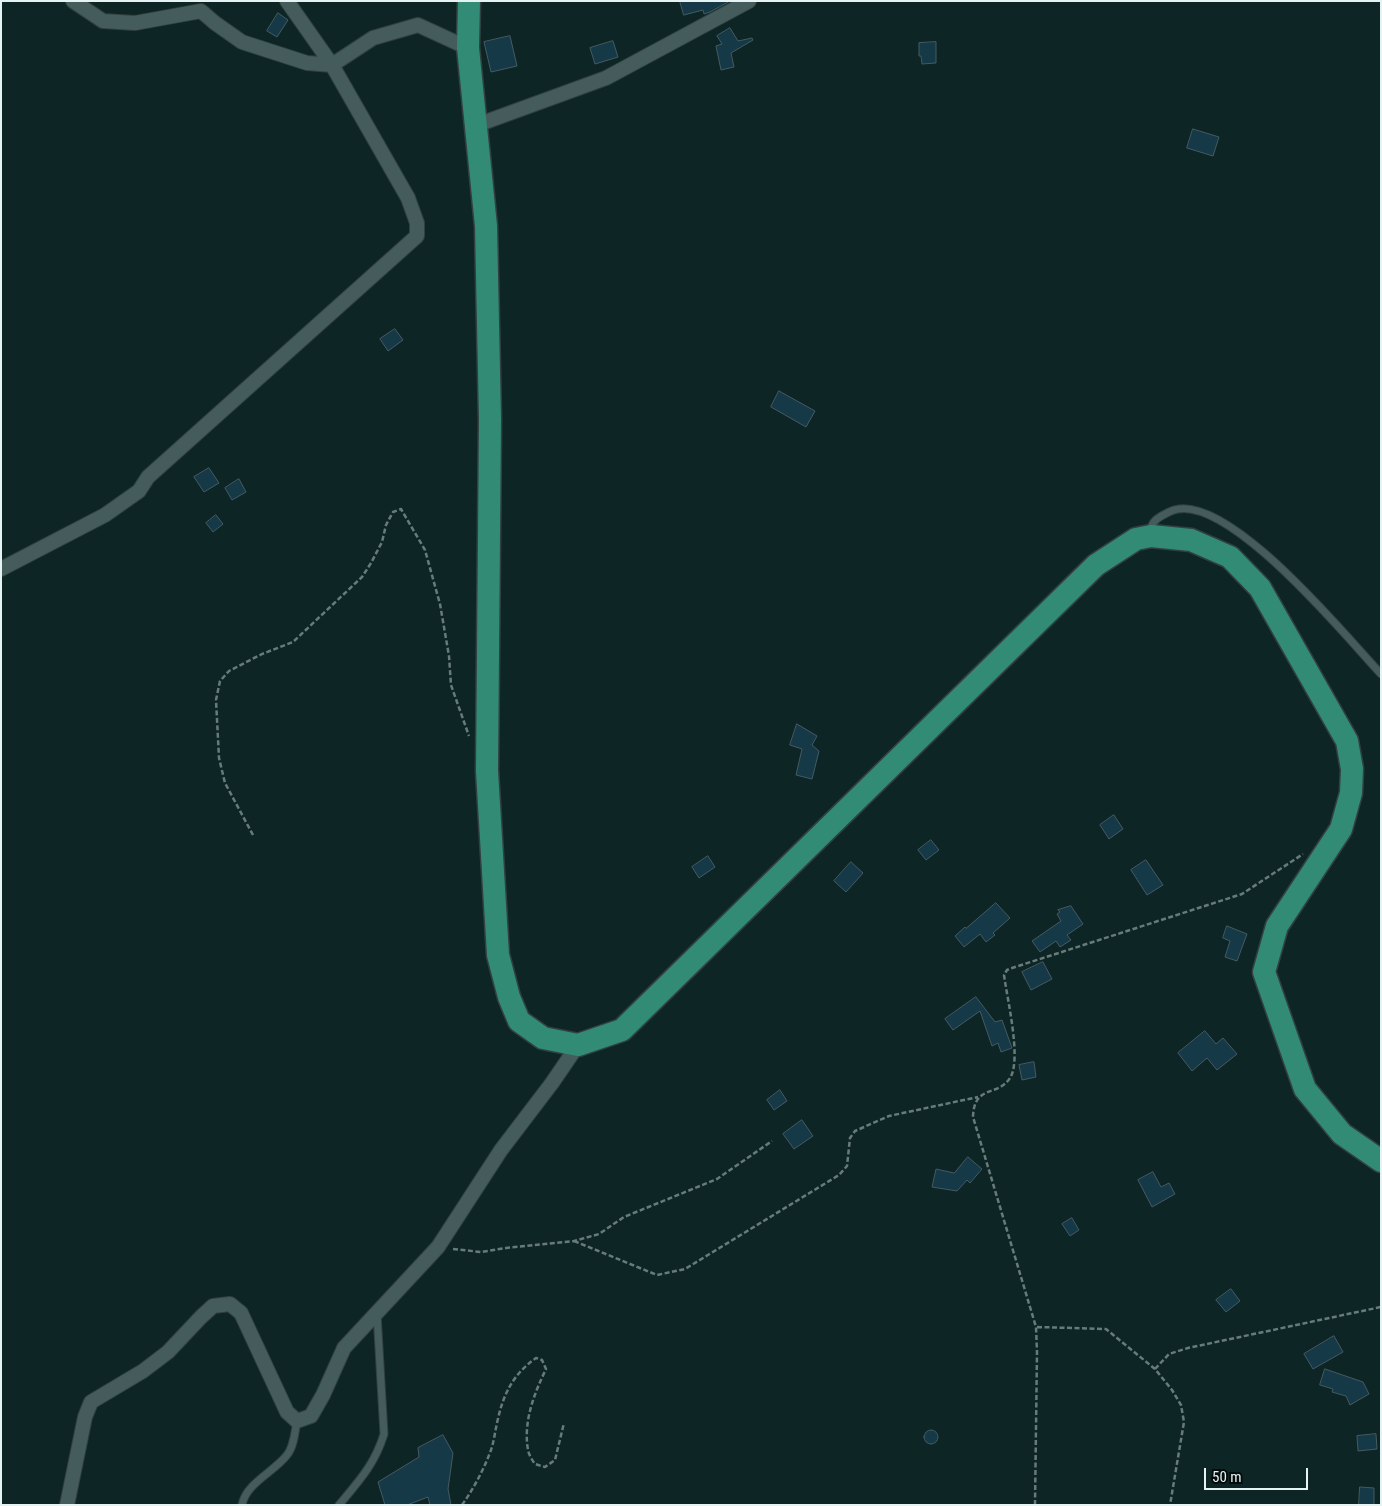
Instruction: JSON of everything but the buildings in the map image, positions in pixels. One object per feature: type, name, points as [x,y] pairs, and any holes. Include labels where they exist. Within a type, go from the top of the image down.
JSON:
[{"type":"main road","points":[[469,1],[468,48],[486,226],[490,420],[486,758],[498,955],[508,997],[519,1021],[543,1038],[578,1045],[622,1030],[1096,565],[1136,539],[1151,536],[1191,540],[1230,557],[1260,588],[1347,741],[1352,769],[1351,793],[1340,829],[1277,926],[1264,972],[1305,1089],[1342,1134],[1375,1154]]},
{"type":"street","points":[[73,1],[103,21],[135,23],[201,11],[214,23],[242,42],[306,63],[332,65],[373,38],[418,25],[468,48]]},
{"type":"street","points":[[1,569],[105,515],[139,491],[148,477],[417,236],[417,222],[408,198],[332,65],[287,1]]},
{"type":"street","points":[[477,125],[606,78],[749,1]]},
{"type":"street","points":[[66,1505],[85,1417],[91,1402],[143,1371],[168,1352],[213,1306],[230,1304],[241,1313],[287,1412],[297,1420],[311,1416],[323,1395],[344,1348],[438,1247],[501,1150],[552,1083],[578,1045]]},
{"type":"lane","points":[[1151,536],[1150,528],[1156,519],[1176,508],[1202,511],[1245,535],[1284,570],[1381,674]]},
{"type":"lane","points":[[339,1505],[372,1463],[384,1434],[377,1314]]},
{"type":"lane","points":[[242,1505],[244,1498],[259,1480],[289,1454],[297,1420]]},
{"type":"path","points":[[253,836],[225,783],[219,758],[216,700],[220,681],[229,671],[262,654],[293,642],[362,577],[382,542],[386,525],[393,512],[401,509],[425,550],[440,604],[449,656],[450,685],[467,733],[486,758]]},
{"type":"path","points":[[574,1241],[657,1275],[685,1270],[839,1175],[847,1166],[850,1138],[855,1131],[889,1116],[978,1098],[1006,1084],[1013,1073],[1015,1049],[1004,975],[1007,970],[1242,894],[1308,850]]},
{"type":"path","points":[[978,1098],[973,1106],[973,1117],[1036,1327],[1036,1505]]},
{"type":"path","points":[[438,1247],[481,1252],[574,1241],[599,1234],[624,1217],[718,1179],[772,1141]]},
{"type":"path","points":[[1155,1369],[1169,1354],[1188,1348],[1381,1307]]},
{"type":"path","points":[[1036,1327],[1106,1329],[1155,1369],[1172,1390],[1181,1405],[1184,1422],[1170,1505]]},
{"type":"path","points":[[462,1505],[475,1485],[492,1448],[500,1407],[510,1383],[524,1367],[536,1358],[542,1360],[546,1369],[533,1396],[527,1433],[528,1452],[535,1464],[545,1467],[555,1460],[564,1423]]}]
